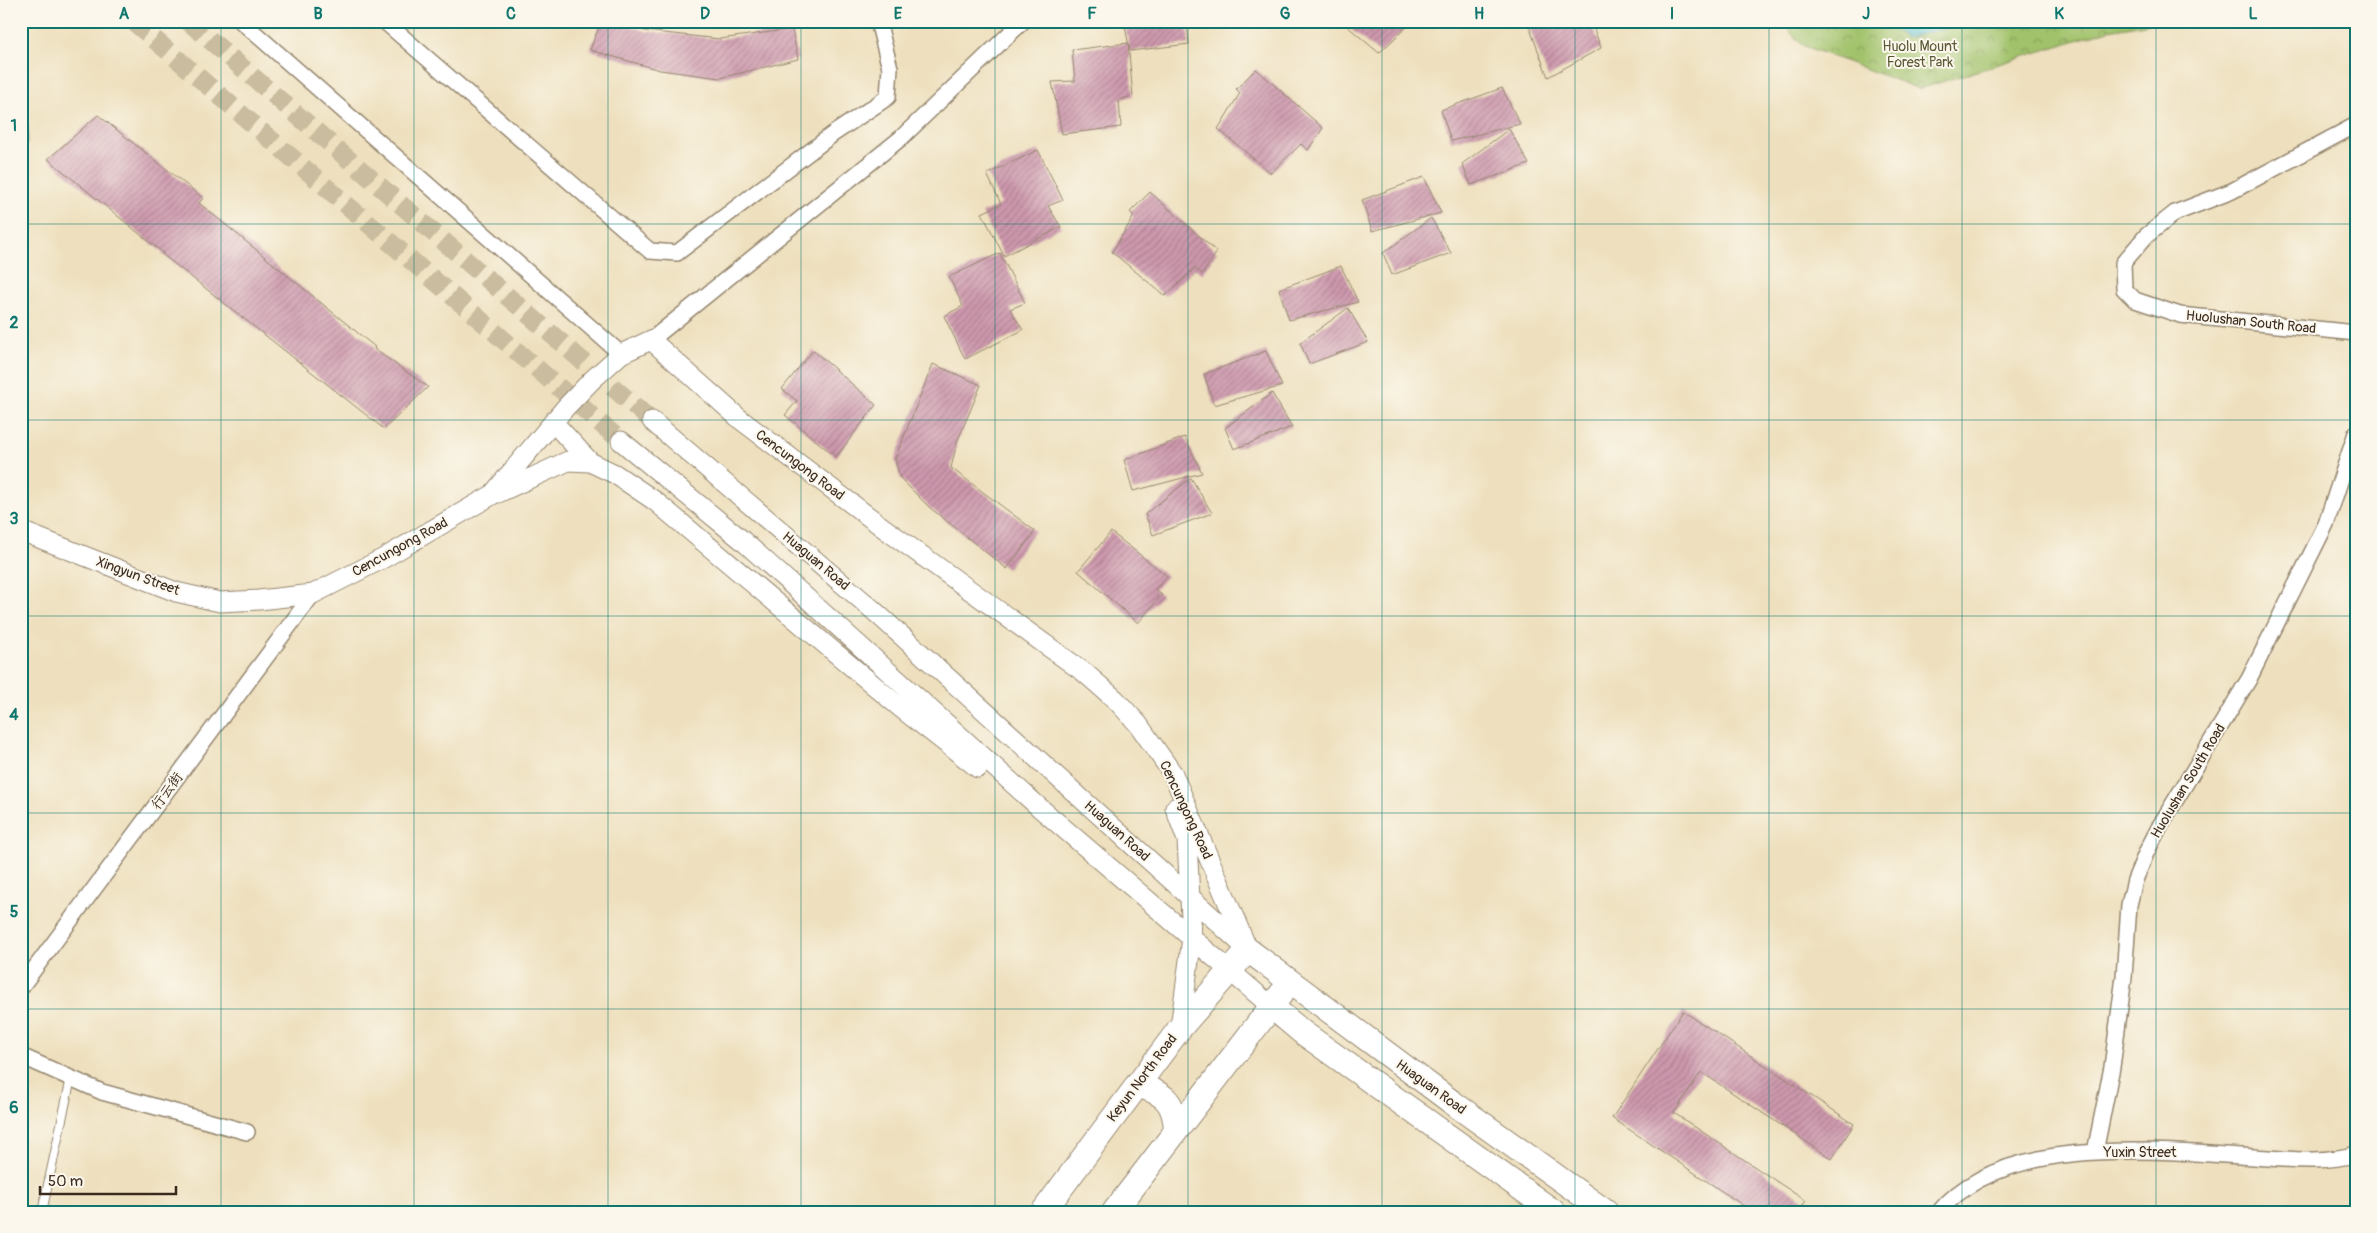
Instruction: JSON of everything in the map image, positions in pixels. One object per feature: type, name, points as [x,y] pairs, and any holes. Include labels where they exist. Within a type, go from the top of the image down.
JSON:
[{"type":"main road","name":"Keyun North Road","points":[[1043,1212],[1180,1028],[1248,950]]},
{"type":"main road","name":"Huaguan Road","points":[[1248,950],[1453,1103],[1606,1212]]},
{"type":"main road","points":[[1114,1212],[1290,983]]},
{"type":"main road","points":[[1271,1006],[1302,1032],[1554,1212]]},
{"type":"main road","points":[[1137,1085],[1154,1090],[1164,1096],[1172,1106],[1176,1117],[1176,1131]]},
{"type":"street","points":[[241,21],[621,354]]},
{"type":"street","points":[[384,21],[650,251],[677,253],[833,134],[888,97],[890,68],[878,21]]},
{"type":"street","points":[[651,340],[901,138],[1023,21]]},
{"type":"street","name":"Huolushan South Road","points":[[2356,125],[2232,191],[2176,213],[2146,236],[2123,263],[2124,289],[2135,300],[2180,315],[2356,334]]},
{"type":"street","name":"Cencungong Road","points":[[259,600],[313,594],[384,558],[492,495],[553,422],[592,380],[621,354],[651,340],[741,420],[885,530],[1085,673],[1116,700],[1138,724],[1173,774],[1248,950]]},
{"type":"street","name":"Huaguan Road","points":[[652,421],[872,609],[1248,950]]},
{"type":"street","points":[[553,422],[590,462],[615,474],[655,501],[902,709],[1005,789],[1058,824]]},
{"type":"street","name":"Huolushan South Road","points":[[2095,1152],[2112,1067],[2124,977],[2129,905],[2135,880],[2161,824],[2249,679],[2322,533],[2356,433]]},
{"type":"street","points":[[621,441],[742,540],[1058,824],[1271,1006]]},
{"type":"street","points":[[492,495],[568,461],[590,462]]},
{"type":"street","name":"Xingyun Street","points":[[21,531],[176,592],[220,602],[259,600]]},
{"type":"street","name":"行云街","points":[[21,988],[313,594]]},
{"type":"street","points":[[1116,700],[1161,770],[1186,840],[1192,938],[1180,1028]]},
{"type":"street","points":[[21,1056],[102,1092],[247,1132]]},
{"type":"street","name":"Yuxin Street","points":[[1938,1212],[1962,1190],[1989,1174],[2048,1158],[2095,1152],[2153,1151],[2307,1160],[2356,1154]]},
{"type":"lane","points":[[42,1212],[71,1078]]},
{"type":"green space","name":"Huolu Mount Forest Park","points":[[1780,21],[2162,21],[2109,30],[1919,89],[1802,45]]},
{"type":"green space","points":[[21,103],[26,116],[28,137],[21,156]]},
{"type":"water","points":[[1882,21],[1976,21],[1906,38]]},
{"type":"building","points":[[601,21],[617,21],[645,31],[720,39],[792,29],[798,59],[720,78],[660,70],[590,50]]},
{"type":"building","points":[[1124,21],[1187,21],[1189,44],[1130,51]]},
{"type":"building","points":[[1341,21],[1413,21],[1379,53]]},
{"type":"building","points":[[1527,21],[1591,21],[1601,48],[1548,77]]},
{"type":"building","points":[[1128,43],[1133,96],[1119,100],[1121,127],[1062,134],[1052,82],[1075,81],[1072,50]]},
{"type":"building","points":[[1256,69],[1323,128],[1308,150],[1301,144],[1271,173],[1218,129],[1240,93],[1236,89]]},
{"type":"building","points":[[1502,88],[1520,124],[1451,141],[1441,110]]},
{"type":"building","points":[[98,115],[203,198],[199,203],[375,347],[374,349],[428,387],[384,429],[162,254],[48,159]]},
{"type":"building","points":[[1509,129],[1529,164],[1471,185],[1462,164]]},
{"type":"building","points":[[1038,150],[1063,200],[1048,206],[1061,227],[1004,256],[982,213],[1001,204],[987,174]]},
{"type":"building","points":[[1424,177],[1441,213],[1372,231],[1362,200]]},
{"type":"building","points":[[1150,192],[1217,252],[1202,274],[1195,268],[1165,296],[1112,252],[1134,216],[1130,212]]},
{"type":"building","points":[[1431,218],[1451,253],[1392,275],[1383,253]]},
{"type":"building","points":[[1000,253],[1025,303],[1010,309],[1023,330],[965,359],[944,316],[963,306],[949,277]]},
{"type":"building","points":[[1341,266],[1358,302],[1289,320],[1279,289]]},
{"type":"building","points":[[1348,308],[1368,342],[1309,364],[1300,343]]},
{"type":"building","points":[[813,350],[876,405],[836,457],[785,415],[797,401],[782,389]]},
{"type":"building","points":[[1266,351],[1282,386],[1214,405],[1204,374]]},
{"type":"building","points":[[933,364],[981,385],[957,442],[951,468],[1035,531],[1007,569],[929,507],[900,478],[895,459]]},
{"type":"building","points":[[1272,393],[1292,427],[1234,449],[1225,428]]},
{"type":"building","points":[[1185,437],[1202,473],[1133,491],[1124,460]]},
{"type":"building","points":[[1191,478],[1212,513],[1153,535],[1145,514]]},
{"type":"building","points":[[1111,532],[1167,576],[1155,590],[1162,595],[1138,623],[1078,571]]},
{"type":"building","points":[[1683,1011],[1854,1124],[1832,1159],[1701,1072],[1674,1113],[1806,1201],[1798,1212],[1753,1212],[1612,1118]]},
{"type":"tunnel","points":[[133,21],[621,441]]},
{"type":"tunnel","points":[[188,21],[652,421]]}]
